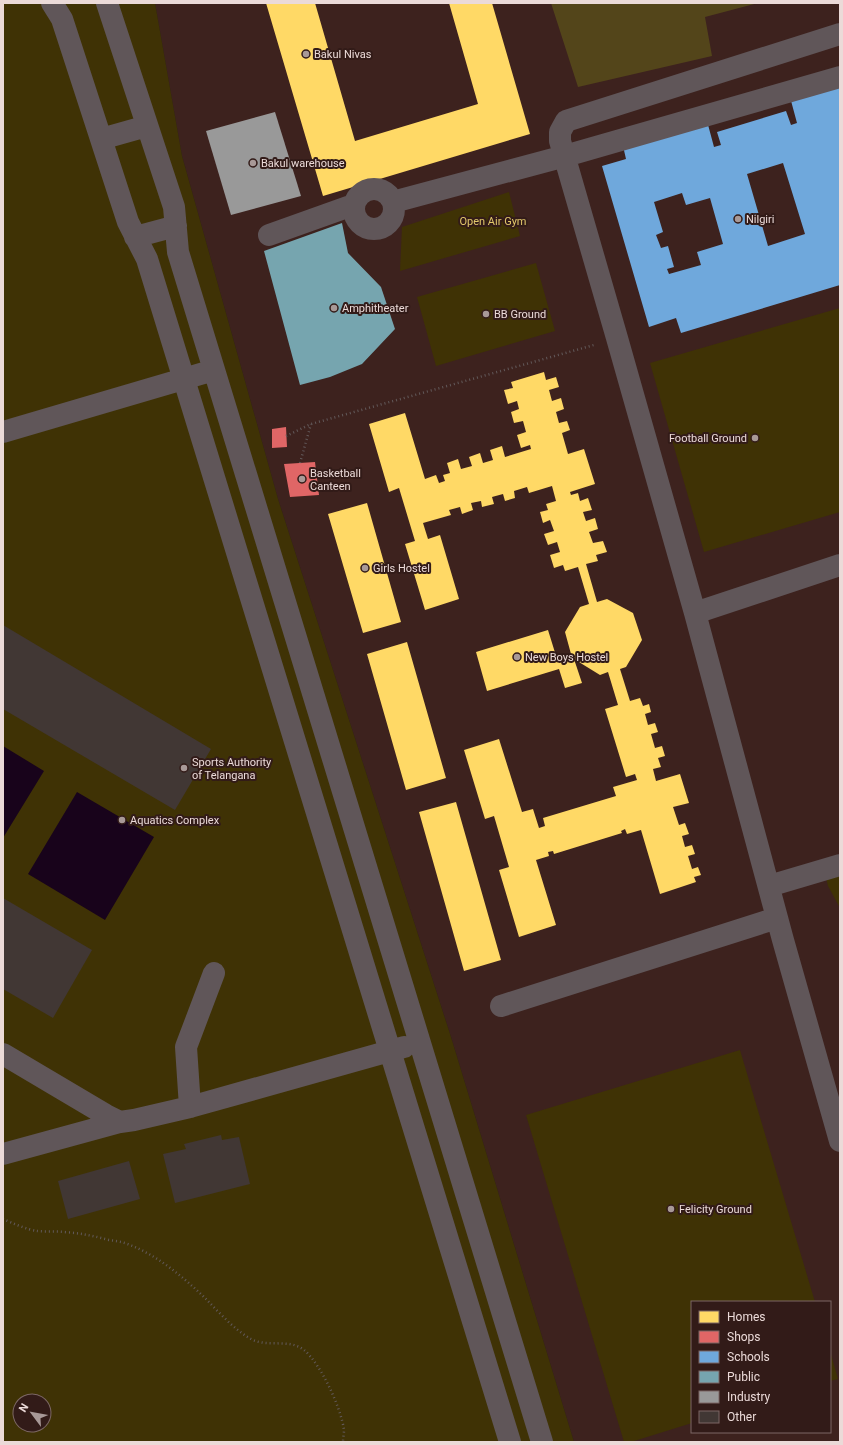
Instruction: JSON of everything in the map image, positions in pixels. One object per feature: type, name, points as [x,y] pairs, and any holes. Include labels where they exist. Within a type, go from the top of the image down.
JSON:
[{"type":"street","points":[[52,3],[62,19],[128,222],[147,259],[391,1050],[510,1442]]},
{"type":"street","points":[[107,3],[174,207],[178,252],[542,1442]]},
{"type":"street","points":[[840,34],[566,121],[560,132],[560,141],[618,338],[695,612],[777,918],[840,1141]]},
{"type":"street","points":[[393,202],[565,156],[840,76]]},
{"type":"street","points":[[100,139],[147,126]]},
{"type":"street","points":[[372,188],[385,192],[393,202],[394,209],[390,222],[378,229],[372,230],[365,228],[355,219],[353,205],[360,194],[372,188]]},
{"type":"street","points":[[269,235],[353,205]]},
{"type":"street","points":[[135,237],[176,226]]},
{"type":"street","points":[[3,432],[214,370]]},
{"type":"street","points":[[695,612],[840,564]]},
{"type":"street","points":[[769,886],[840,865]]},
{"type":"street","points":[[502,1006],[777,918]]},
{"type":"street","points":[[190,1107],[186,1046],[214,973]]},
{"type":"street","points":[[3,1154],[120,1122],[190,1107],[420,1042]]},
{"type":"street","points":[[3,1054],[120,1122]]},
{"type":"path","points":[[286,436],[311,424],[618,338]]},
{"type":"path","points":[[300,463],[311,424]]},
{"type":"path","points":[[3,1219],[36,1231],[84,1233],[128,1244],[165,1264],[189,1282],[238,1329],[252,1339],[263,1344],[281,1343],[303,1349],[316,1363],[330,1388],[344,1430],[343,1442]]},
{"type":"shaded area","points":[[155,3],[840,3],[840,1442],[574,1442],[451,1037],[278,499],[182,156]]},
{"type":"shaded area","points":[[551,3],[758,3],[705,17],[712,56],[578,87]]},
{"type":"shaded area","points":[[3,746],[44,771],[3,838]]},
{"type":"shaded area","points":[[77,792],[154,837],[105,920],[28,874]]},
{"type":"green space","name":"Sports Authority of Telangana","points":[[3,3],[155,3],[182,156],[278,499],[451,1037],[574,1442],[3,1442]]},
{"type":"green space","name":"Open Air Gym","points":[[509,192],[520,236],[400,271],[402,227]]},
{"type":"green space","name":"BB Ground","points":[[536,263],[555,331],[436,366],[417,297]]},
{"type":"green space","name":"Football Ground","points":[[840,308],[840,512],[704,552],[650,363]]},
{"type":"green space","points":[[840,865],[840,908],[828,886],[824,870]]},
{"type":"green space","name":"Felicity Ground","points":[[740,1050],[815,1301],[691,1301],[691,1423],[631,1442],[624,1442],[526,1115]]},
{"type":"green space","points":[[831,1354],[838,1379],[831,1381]]},
{"type":"building: Homes","name":"Bakul Nivas","points":[[266,3],[315,3],[355,141],[478,104],[449,3],[492,3],[530,134],[323,196]]},
{"type":"building: Homes","name":"New Boys Hostel","points":[[544,372],[546,380],[556,377],[559,387],[549,390],[552,401],[561,398],[564,409],[556,412],[559,423],[567,421],[570,430],[562,433],[568,454],[584,449],[595,484],[570,492],[571,495],[578,493],[580,501],[588,498],[592,510],[583,512],[586,521],[595,518],[598,529],[589,532],[593,543],[603,541],[607,552],[596,555],[598,561],[586,564],[597,602],[607,599],[633,613],[642,640],[626,667],[620,669],[630,701],[640,698],[643,706],[649,704],[651,712],[645,714],[648,725],[655,723],[658,732],[651,734],[655,748],[662,746],[665,756],[658,758],[661,767],[653,769],[656,781],[680,774],[689,803],[673,807],[679,825],[685,823],[689,834],[682,836],[685,847],[692,845],[695,854],[688,856],[692,869],[698,867],[701,875],[694,877],[696,882],[660,894],[641,830],[627,834],[625,829],[621,831],[622,833],[554,854],[553,851],[548,852],[549,856],[536,860],[556,925],[519,937],[499,870],[509,867],[494,816],[485,819],[464,750],[499,739],[522,812],[533,809],[539,828],[545,826],[543,818],[616,796],[613,787],[637,780],[635,774],[626,777],[605,709],[618,705],[608,672],[600,675],[574,659],[582,683],[565,688],[559,669],[487,691],[476,652],[548,630],[557,659],[571,654],[565,632],[580,607],[589,604],[578,567],[565,571],[563,565],[554,568],[550,555],[560,552],[557,542],[548,545],[544,534],[554,531],[550,520],[543,523],[540,512],[548,510],[546,504],[556,501],[552,486],[529,493],[527,487],[514,491],[515,498],[505,501],[503,494],[492,497],[494,504],[482,507],[481,501],[471,503],[473,510],[462,514],[460,507],[449,510],[451,515],[423,523],[428,539],[440,535],[459,599],[425,610],[405,544],[415,541],[399,488],[389,492],[369,424],[405,413],[425,479],[436,475],[439,483],[445,481],[443,475],[450,473],[447,463],[458,459],[461,469],[472,466],[469,457],[480,453],[483,463],[493,460],[490,450],[502,446],[505,457],[531,449],[530,445],[521,448],[517,435],[526,432],[523,421],[514,423],[511,412],[519,409],[517,401],[508,404],[504,390],[513,388],[511,382]]},
{"type":"building: Homes","name":"Girls Hostel","points":[[367,503],[401,622],[363,633],[328,514]]},
{"type":"building: Homes","points":[[407,642],[446,778],[406,790],[367,654]]},
{"type":"building: Homes","points":[[456,802],[501,960],[464,971],[419,812]]},
{"type":"building: Shops","points":[[286,427],[287,447],[272,448],[272,429]]},
{"type":"building: Shops","name":"Basketball Canteen","points":[[315,462],[319,495],[290,497],[284,464]]},
{"type":"building: Schools","name":"Nilgiri","points":[[840,82],[840,285],[681,333],[676,318],[649,327],[602,166],[626,159],[623,146],[707,121],[714,147],[721,145],[717,132],[786,111],[791,125],[797,123],[790,97]],"holes":[[[783,163],[805,234],[768,246],[747,174]],[[682,193],[686,205],[710,198],[723,244],[697,252],[701,265],[669,274],[667,269],[674,267],[668,246],[661,248],[656,235],[663,232],[654,202]]]},
{"type":"building: Public","name":"Amphitheater","points":[[342,223],[348,253],[381,287],[395,329],[362,364],[330,377],[300,385],[264,251]]},
{"type":"building: Industry","name":"Bakul warehouse","points":[[275,112],[301,196],[231,215],[206,131]]},
{"type":"building: Other","points":[[3,625],[211,749],[175,810],[3,709]]},
{"type":"building: Other","points":[[3,898],[92,950],[53,1018],[3,989]]},
{"type":"building: Other","points":[[221,1135],[222,1140],[239,1137],[250,1184],[175,1203],[163,1154],[186,1149],[184,1144]]},
{"type":"building: Other","points":[[129,1161],[140,1199],[68,1219],[58,1181]]},
{"type":"place","name":"Bakul Nivas","points":[[306,54]]},
{"type":"place","name":"Bakul warehouse","points":[[253,163]]},
{"type":"place","name":"Nilgiri","points":[[738,219]]},
{"type":"place","name":"Amphitheater","points":[[334,308]]},
{"type":"place","name":"BB Ground","points":[[486,314]]},
{"type":"place","name":"Football Ground","points":[[755,438]]},
{"type":"place","name":"Basketball Canteen","points":[[302,479]]},
{"type":"place","name":"Girls Hostel","points":[[365,568]]},
{"type":"place","name":"New Boys Hostel","points":[[517,657]]},
{"type":"place","name":"Sports Authority of Telangana","points":[[184,768]]},
{"type":"place","name":"Aquatics Complex","points":[[122,820]]},
{"type":"place","name":"Felicity Ground","points":[[671,1209]]}]
